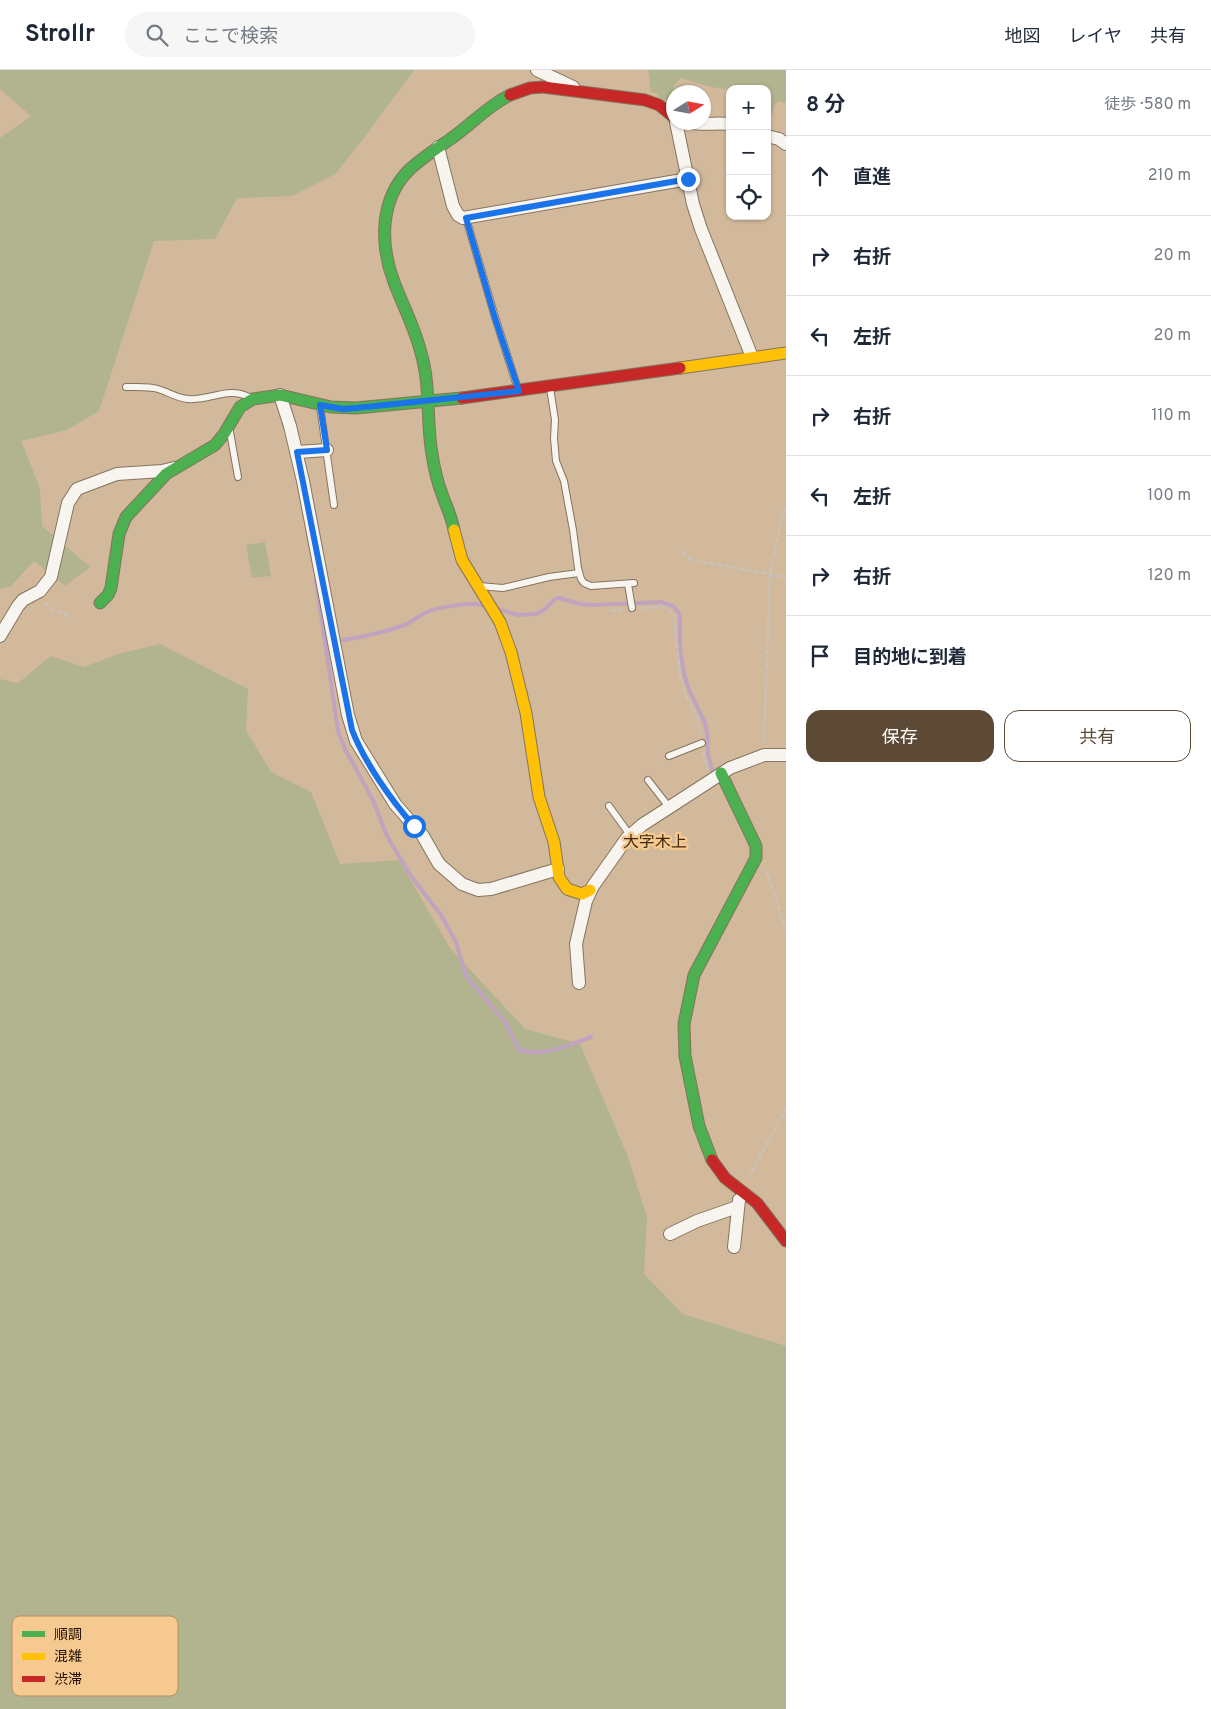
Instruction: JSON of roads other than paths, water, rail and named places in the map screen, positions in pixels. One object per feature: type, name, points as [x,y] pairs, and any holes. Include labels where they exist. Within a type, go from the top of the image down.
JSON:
[{"type":"street","points":[[536,70],[586,93]]},
{"type":"street","points":[[590,890],[582,894],[568,890],[561,880],[555,843],[543,814],[539,797],[518,679],[503,630],[461,558],[452,519],[439,487],[430,442],[423,358],[416,334],[390,273],[383,244],[383,231],[391,197],[401,179],[412,166],[468,126],[492,105],[520,90],[543,87],[645,100],[659,105],[666,111]]},
{"type":"street","points":[[711,123],[726,124]]},
{"type":"street","points":[[678,130],[693,204],[701,229],[752,357]]},
{"type":"street","points":[[771,137],[786,144]]},
{"type":"street","points":[[438,147],[453,206],[460,217],[466,218],[688,179]]},
{"type":"street","points":[[100,603],[108,594],[113,581],[118,540],[122,523],[126,517],[166,474],[210,449],[220,439],[240,408],[253,399],[280,395],[343,409],[356,408],[550,387],[786,352]]},
{"type":"street","points":[[280,395],[297,452],[352,730],[356,741],[395,804],[423,836],[435,860],[466,886],[478,890],[491,889],[558,869]]},
{"type":"street","points":[[297,452],[327,450]]},
{"type":"street","points":[[0,636],[18,606],[29,596],[40,591],[51,577],[68,503],[78,489],[117,474],[162,471],[175,468]]},
{"type":"street","points":[[579,983],[576,940],[590,890],[619,847],[630,835],[669,807],[736,765],[764,755],[786,755]]},
{"type":"street","points":[[717,776],[756,846],[756,858],[694,974],[684,1024],[685,1056],[699,1126],[712,1161],[725,1178],[757,1203],[786,1241]]},
{"type":"street","points":[[734,1247],[737,1207],[742,1191]]},
{"type":"street","points":[[670,1234],[697,1221],[737,1207]]},
{"type":"lane","points":[[466,218],[495,318],[519,391]]},
{"type":"lane","points":[[126,387],[156,389],[188,399],[230,392],[240,393],[253,399]]},
{"type":"lane","points":[[550,387],[555,420],[556,461],[564,480],[579,573],[584,582],[591,586],[631,584],[632,608]]},
{"type":"lane","points":[[320,405],[334,505]]},
{"type":"lane","points":[[229,426],[238,477]]},
{"type":"lane","points":[[478,586],[503,588],[549,577],[579,573]]},
{"type":"lane","points":[[669,756],[702,743]]},
{"type":"lane","points":[[648,780],[669,807]]},
{"type":"lane","points":[[609,806],[630,835]]},
{"type":"waterway","points":[[316,580],[338,731],[345,749],[373,800],[387,836],[411,876],[441,915],[456,942],[466,976],[505,1022],[519,1050],[529,1052],[556,1050],[591,1037]]},
{"type":"waterway","points":[[499,609],[518,615],[536,614],[559,598],[580,604],[593,605],[661,602],[673,606],[680,615],[680,649],[684,674],[689,690],[705,723],[708,755],[714,776]]},
{"type":"waterway","points":[[326,642],[355,638],[393,629],[406,625],[434,609],[463,605],[482,605]]},
{"type":"district","name":"大字木上","points":[[655,841]]}]
